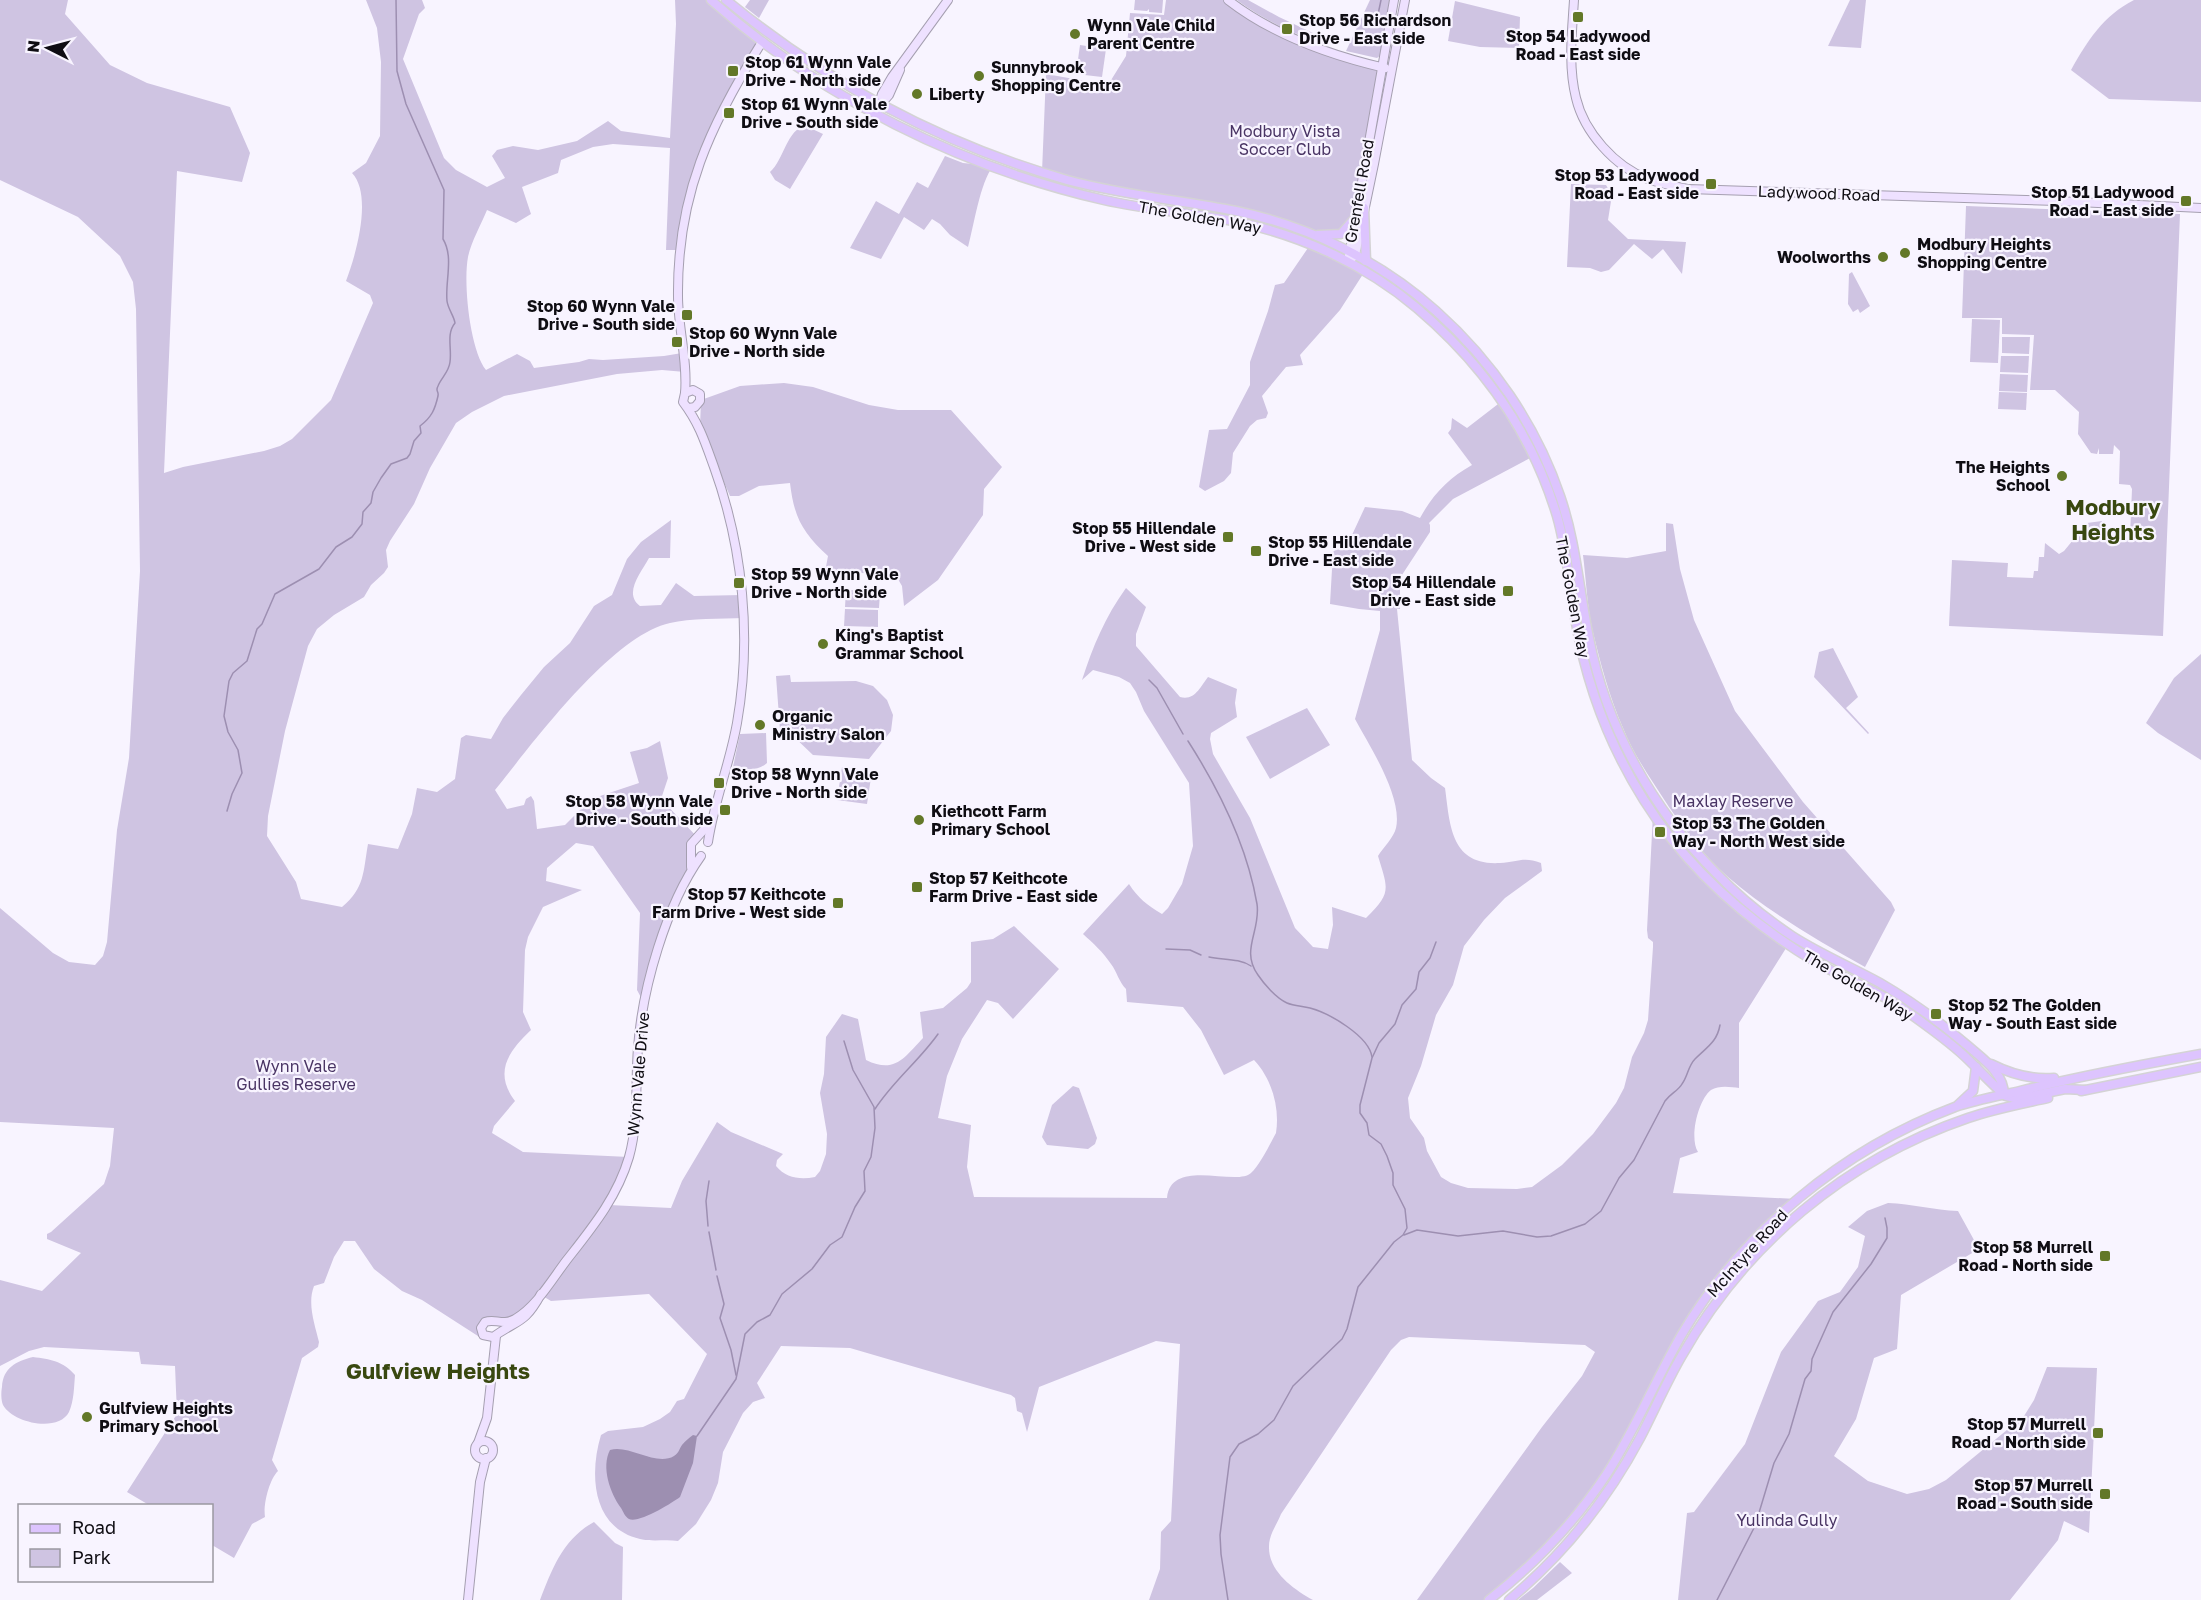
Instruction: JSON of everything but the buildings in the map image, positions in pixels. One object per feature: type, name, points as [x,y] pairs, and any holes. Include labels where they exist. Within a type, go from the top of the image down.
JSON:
[{"type":"main road","name":"The Golden Way","points":[[711,0],[806,74],[878,109],[951,140],[1042,172],[1109,190],[1243,213],[1314,235],[1351,256],[1411,302],[1440,328],[1485,378],[1514,420],[1542,474],[1557,517],[1567,558],[1580,644],[1595,698],[1617,752],[1653,814],[1692,863],[1733,903],[1788,945],[1901,1008],[1945,1040],[2004,1095]]},
{"type":"main road","name":"The Golden Way","points":[[726,0],[758,27],[878,109],[956,152],[1032,180],[1104,200],[1255,226],[1351,256],[1366,261],[1422,299],[1466,339],[1506,390],[1537,441],[1558,488],[1570,529],[1588,636],[1604,694],[1627,750],[1660,807],[1699,855],[1736,893],[1788,933],[1905,999],[1955,1035],[1985,1061],[2002,1080],[2004,1095]]},
{"type":"main road","points":[[878,109],[882,94],[927,26],[948,0]]},
{"type":"main road","points":[[1228,0],[1251,17],[1311,46],[1392,69]]},
{"type":"main road","name":"Grenfell Road","points":[[1351,256],[1355,218],[1394,0]]},
{"type":"main road","name":"Grenfell Road","points":[[1351,256],[1364,208],[1405,0]]},
{"type":"main road","name":"Ladywood Road","points":[[1574,0],[1572,64],[1576,98],[1587,124],[1620,163],[1648,179],[1688,189],[2201,208]]},
{"type":"main road","points":[[758,27],[762,42]]},
{"type":"main road","points":[[710,823],[692,842],[692,851],[696,855],[701,856],[708,850],[710,823],[726,774],[738,722],[744,628],[741,582],[732,524],[700,427],[683,402],[685,369],[679,321],[680,250],[688,200],[696,171],[718,116],[740,75],[762,42],[776,39]]},
{"type":"main road","points":[[1364,208],[1366,261]]},
{"type":"main road","points":[[1314,235],[1341,234],[1355,218]]},
{"type":"main road","points":[[685,369],[701,397],[700,427]]},
{"type":"main road","points":[[685,393],[690,390],[696,391]]},
{"type":"main road","points":[[689,408],[699,405]]},
{"type":"main road","points":[[698,838],[703,838],[708,842]]},
{"type":"main road","name":"Wynn Vale Drive","points":[[690,871],[692,851]]},
{"type":"main road","name":"Wynn Vale Drive","points":[[494,1335],[524,1319],[532,1310],[541,1294],[606,1208],[626,1168],[635,1127],[638,1048],[646,994],[661,943],[690,871],[701,856]]},
{"type":"main road","points":[[1824,954],[1833,971],[1851,968]]},
{"type":"main road","name":"McIntyre Road","points":[[1489,1600],[1536,1560],[1584,1506],[1608,1472],[1630,1434],[1696,1311],[1731,1265],[1806,1191],[1881,1142],[1953,1108],[2076,1077],[2201,1054]]},
{"type":"main road","points":[[1985,1061],[2011,1073],[2033,1078],[2076,1077]]},
{"type":"main road","points":[[1953,1108],[1973,1091],[1976,1067]]},
{"type":"main road","name":"McIntyre Road","points":[[1509,1600],[1562,1550],[1607,1493],[1640,1438],[1680,1359],[1719,1298],[1761,1248],[1813,1201],[1872,1161],[1915,1139],[1977,1115],[2085,1090],[2201,1067]]},
{"type":"main road","points":[[1977,1115],[1998,1102],[2004,1095],[2017,1099],[2065,1089],[2085,1090]]},
{"type":"main road","name":"Wynn Vale Drive","points":[[496,1323],[504,1323],[516,1318],[541,1294]]},
{"type":"main road","points":[[468,1600],[482,1458],[475,1449],[484,1432],[487,1418],[494,1335],[498,1327],[496,1323],[488,1321],[483,1324],[482,1332],[494,1335]]},
{"type":"main road","points":[[482,1458],[492,1451],[487,1418]]},
{"type":"main road","points":[[478,1443],[490,1444]]},
{"type":"green space","name":"Wynn Vale Gullies Reserve","points":[[0,0],[68,0],[65,14],[110,65],[147,83],[230,107],[250,153],[242,182],[177,171],[164,473],[264,451],[292,439],[331,400],[373,303],[370,295],[346,281],[358,241],[362,210],[358,183],[352,173],[366,163],[380,136],[381,62],[377,28],[366,0],[422,0],[425,8],[419,14],[403,59],[444,158],[456,170],[487,187],[505,178],[492,156],[497,150],[513,146],[538,150],[577,141],[608,121],[621,131],[670,138],[676,24],[675,0],[711,0],[762,42],[755,45],[747,57],[704,150],[679,250],[666,250],[670,148],[613,144],[593,147],[561,160],[558,173],[522,187],[531,214],[516,223],[487,210],[469,251],[466,283],[472,332],[480,360],[486,370],[517,354],[530,361],[534,368],[589,359],[603,360],[682,353],[685,372],[662,370],[617,374],[504,396],[456,423],[430,468],[414,504],[390,541],[386,550],[388,567],[371,585],[364,597],[334,615],[317,629],[308,646],[285,731],[268,816],[267,836],[296,882],[301,899],[342,907],[355,893],[362,879],[368,844],[398,849],[412,814],[417,788],[437,792],[455,779],[461,738],[466,735],[491,739],[503,718],[544,667],[570,643],[594,606],[612,595],[627,559],[641,542],[671,520],[670,558],[649,558],[635,583],[633,595],[640,606],[661,605],[676,583],[694,596],[742,595],[744,618],[678,621],[647,632],[623,648],[575,694],[495,790],[507,809],[524,805],[526,799],[531,796],[534,801],[537,829],[565,825],[591,799],[639,783],[630,752],[647,748],[660,741],[668,778],[661,799],[698,838],[696,838],[692,861],[670,918],[644,1003],[637,990],[640,913],[593,846],[576,843],[547,868],[546,881],[582,890],[543,907],[528,937],[525,950],[523,1012],[531,1030],[516,1046],[506,1062],[505,1081],[515,1101],[494,1126],[492,1133],[523,1152],[629,1157],[609,1205],[671,1208],[682,1181],[717,1122],[731,1132],[783,1154],[777,1160],[776,1166],[789,1176],[815,1177],[820,1171],[826,1154],[827,1134],[820,1093],[824,1074],[826,1037],[842,1014],[858,1019],[866,1060],[884,1065],[898,1062],[923,1038],[920,1012],[943,1008],[971,982],[971,942],[993,939],[1014,926],[1059,969],[1013,1019],[998,1003],[987,1000],[962,1039],[947,1076],[938,1118],[971,1125],[967,1167],[974,1197],[1167,1198],[1171,1186],[1180,1179],[1205,1175],[1232,1177],[1251,1173],[1276,1133],[1276,1104],[1266,1076],[1254,1060],[1224,1075],[1201,1030],[1183,1007],[1127,1002],[1126,989],[1113,967],[1083,934],[1129,884],[1143,901],[1162,914],[1182,884],[1193,846],[1189,783],[1144,711],[1130,683],[1119,677],[1093,670],[1082,680],[1100,632],[1126,588],[1146,607],[1136,634],[1136,646],[1180,697],[1193,695],[1208,677],[1237,689],[1235,703],[1237,717],[1211,733],[1213,754],[1250,818],[1295,928],[1313,947],[1328,949],[1333,925],[1332,907],[1366,918],[1384,896],[1386,890],[1384,876],[1378,856],[1395,831],[1397,815],[1390,787],[1355,719],[1380,630],[1380,611],[1330,604],[1333,552],[1352,535],[1365,507],[1402,511],[1420,518],[1442,487],[1472,465],[1448,433],[1451,429],[1452,418],[1467,428],[1502,401],[1534,456],[1453,499],[1429,523],[1430,532],[1400,578],[1400,609],[1397,609],[1412,760],[1445,788],[1451,828],[1456,840],[1471,858],[1483,862],[1500,863],[1530,860],[1541,863],[1542,871],[1505,898],[1464,946],[1453,985],[1436,1015],[1421,1066],[1408,1098],[1410,1118],[1424,1138],[1427,1151],[1441,1177],[1468,1188],[1532,1187],[1562,1165],[1593,1134],[1624,1088],[1632,1057],[1648,1020],[1653,947],[1647,930],[1653,814],[1692,863],[1788,945],[1739,1023],[1739,1088],[1718,1087],[1706,1095],[1696,1120],[1694,1138],[1698,1152],[1680,1158],[1673,1193],[1797,1199],[1711,1290],[1630,1434],[1584,1506],[1489,1600],[1417,1600],[1542,1427],[1582,1376],[1595,1352],[1585,1345],[1409,1337],[1401,1340],[1391,1350],[1281,1514],[1270,1538],[1270,1555],[1277,1571],[1290,1585],[1313,1600],[1149,1600],[1160,1569],[1161,1532],[1171,1521],[1180,1344],[1156,1341],[1039,1387],[1027,1432],[1022,1413],[1017,1411],[1015,1398],[1011,1395],[850,1348],[781,1346],[757,1383],[765,1398],[753,1402],[743,1413],[723,1452],[718,1483],[711,1500],[696,1524],[678,1541],[645,1540],[624,1533],[612,1524],[603,1512],[595,1482],[597,1450],[601,1435],[608,1431],[643,1427],[670,1412],[677,1401],[684,1399],[707,1354],[649,1294],[551,1301],[541,1295],[516,1318],[485,1322],[481,1338],[422,1300],[402,1291],[374,1269],[355,1241],[344,1241],[334,1257],[324,1283],[314,1286],[311,1307],[319,1342],[318,1347],[302,1358],[272,1460],[278,1471],[267,1493],[265,1517],[252,1524],[234,1558],[213,1546],[213,1504],[147,1504],[127,1492],[177,1414],[175,1366],[141,1364],[139,1352],[44,1347],[29,1351],[0,1366],[0,1280],[42,1291],[81,1253],[47,1239],[47,1234],[104,1184],[110,1166],[114,1128],[0,1122],[0,908],[53,953],[69,962],[95,965],[103,956],[107,942],[117,830],[129,758],[140,571],[136,309],[133,282],[120,256],[78,217],[0,180]]},
{"type":"green space","points":[[750,0],[769,0],[759,18],[745,7]]},
{"type":"green space","points":[[1135,0],[1163,0],[1162,13],[1149,12],[1149,9],[1147,11],[1134,10]]},
{"type":"green space","name":"Modbury Vista Soccer Club","points":[[1166,0],[1228,0],[1311,46],[1381,67],[1355,218],[1345,232],[1312,234],[1279,223],[1042,172],[1046,74],[1108,85],[1126,56],[1130,13],[1164,15]]},
{"type":"green space","points":[[1237,0],[1248,0],[1313,33],[1309,36],[1299,35],[1280,27]]},
{"type":"green space","points":[[1370,0],[1392,0],[1381,55],[1377,58],[1346,51]]},
{"type":"green space","points":[[1850,0],[1866,0],[1861,48],[1828,46]]},
{"type":"green space","points":[[2134,0],[2201,0],[2201,102],[2109,99],[2071,70],[2083,49],[2105,21]]},
{"type":"green space","points":[[1455,1],[1520,17],[1519,48],[1480,47],[1448,41]]},
{"type":"green space","points":[[1080,45],[1106,49],[1102,77],[1076,74]]},
{"type":"green space","points":[[806,126],[823,134],[790,189],[775,180],[770,172],[794,132]]},
{"type":"green space","points":[[945,156],[963,163],[993,166],[984,183],[968,247],[932,219],[924,230],[904,217],[881,259],[850,248],[876,201],[899,214],[917,182],[928,188]]},
{"type":"green space","points":[[1571,184],[1606,185],[1612,195],[1608,220],[1628,239],[1686,242],[1682,274],[1663,249],[1652,259],[1634,244],[1609,270],[1601,272],[1590,268],[1567,267]]},
{"type":"green space","name":"The Heights School","points":[[1966,206],[2180,214],[2163,636],[1949,626],[1952,560],[2008,563],[2007,577],[2033,578],[2034,571],[2038,571],[2039,557],[2044,557],[2045,543],[2059,554],[2087,523],[2102,521],[2101,532],[2105,532],[2105,536],[2130,537],[2132,489],[2130,485],[2119,484],[2120,451],[2114,445],[2113,454],[2099,454],[2099,448],[2097,454],[2091,453],[2078,434],[2079,412],[2055,390],[2030,390],[2034,335],[2002,334],[2002,318],[1962,318]]},
{"type":"green space","points":[[1310,245],[1365,271],[1340,310],[1300,355],[1303,365],[1286,367],[1262,396],[1268,413],[1266,418],[1257,420],[1250,426],[1233,453],[1231,473],[1224,481],[1205,491],[1199,487],[1209,430],[1227,429],[1250,385],[1250,362],[1275,285],[1284,283]]},
{"type":"green space","points":[[1852,272],[1870,306],[1860,313],[1858,309],[1853,312],[1848,304],[1849,274]]},
{"type":"green space","points":[[1972,319],[2000,320],[1998,363],[1970,362]]},
{"type":"green space","points":[[2002,337],[2030,337],[2029,354],[2002,353]]},
{"type":"green space","points":[[2001,356],[2029,356],[2028,373],[2000,372]]},
{"type":"green space","points":[[2000,374],[2028,375],[2027,392],[1999,391]]},
{"type":"green space","points":[[784,383],[813,387],[869,405],[898,410],[951,410],[1002,467],[984,489],[983,515],[938,580],[904,606],[902,586],[895,574],[825,572],[828,556],[812,540],[801,524],[794,506],[790,483],[759,486],[739,496],[730,496],[700,427],[701,400],[740,386]]},
{"type":"green space","points":[[1999,392],[2027,393],[2026,410],[1998,409]]},
{"type":"green space","name":"Maxlay Reserve","points":[[1666,523],[1673,524],[1680,569],[1694,620],[1735,711],[1803,802],[1891,902],[1895,910],[1865,967],[1777,914],[1744,890],[1711,861],[1675,816],[1627,738],[1609,691],[1595,641],[1583,555],[1627,558],[1666,551]]},
{"type":"green space","points":[[846,590],[880,591],[879,608],[845,607]]},
{"type":"green space","points":[[845,609],[878,610],[878,627],[844,626]]},
{"type":"green space","points":[[1833,648],[1858,697],[1846,708],[1868,734],[1814,677],[1819,652]]},
{"type":"green space","points":[[2201,654],[2201,760],[2146,723],[2174,678]]},
{"type":"green space","points":[[790,675],[791,682],[856,681],[873,686],[887,700],[893,715],[891,731],[869,759],[813,755],[791,734],[780,730],[776,676]]},
{"type":"green space","points":[[1307,708],[1330,745],[1270,779],[1246,737]]},
{"type":"green space","points":[[766,733],[767,763],[755,769],[733,767],[740,734]]},
{"type":"green space","points":[[842,767],[872,771],[867,804],[837,800]]},
{"type":"green space","points":[[1073,1086],[1079,1088],[1097,1138],[1095,1144],[1088,1149],[1047,1145],[1042,1137],[1052,1105]]},
{"type":"green space","name":"Yulinda Gully","points":[[1888,1203],[1958,1211],[1979,1249],[1901,1295],[1897,1349],[1874,1358],[1856,1419],[1834,1456],[1868,1481],[1907,1494],[1929,1489],[1946,1480],[2024,1416],[2034,1400],[2047,1367],[2097,1368],[2089,1533],[2064,1521],[2058,1540],[2010,1600],[1678,1600],[1687,1513],[1694,1512],[1745,1444],[1781,1352],[1818,1301],[1840,1292],[1858,1267],[1865,1236],[1848,1227],[1867,1211]]},
{"type":"green space","points":[[33,1357],[56,1362],[75,1375],[73,1399],[69,1412],[55,1422],[46,1424],[25,1421],[16,1417],[3,1405],[3,1380],[8,1370],[16,1363]]},
{"type":"green space","points":[[594,1522],[615,1543],[623,1547],[622,1600],[540,1600],[554,1566],[566,1546],[583,1529]]},
{"type":"green space","points":[[1560,1562],[1572,1573],[1537,1600],[1518,1600],[1533,1588]]},
{"type":"shaded area","points":[[693,1435],[697,1436],[693,1463],[680,1497],[647,1516],[640,1519],[629,1519],[613,1495],[608,1480],[606,1464],[610,1450],[625,1450],[667,1459],[676,1455]]},
{"type":"waterway","points":[[227,811],[242,773],[238,750],[228,732],[224,716],[229,681],[233,673],[247,661],[257,629],[262,624],[275,594],[319,569],[336,547],[352,537],[362,524],[363,512],[371,503],[373,492],[381,478],[391,464],[407,458],[410,454],[414,441],[421,433],[420,426],[434,409],[438,396],[437,388],[449,366],[450,336],[455,323],[447,301],[449,261],[443,239],[444,190],[406,104],[397,71],[396,0]]},
{"type":"waterway","points":[[1376,24],[1381,0]]},
{"type":"waterway","points":[[1149,680],[1157,688],[1183,734]]},
{"type":"waterway","points":[[1188,741],[1231,819],[1246,861],[1257,904],[1251,957],[1258,975],[1283,1001],[1318,1011],[1347,1026],[1364,1041],[1372,1057]]},
{"type":"waterway","points":[[1228,1600],[1220,1535],[1230,1457],[1239,1444],[1258,1434],[1274,1420],[1293,1386],[1342,1339],[1347,1329],[1358,1287],[1407,1228],[1405,1209],[1393,1185],[1393,1173],[1387,1156],[1381,1144],[1369,1135],[1367,1123],[1360,1113],[1360,1105],[1372,1058],[1379,1043],[1395,1024],[1402,1005],[1416,989],[1419,972],[1430,958],[1436,942]]},
{"type":"waterway","points":[[1166,949],[1190,950],[1201,955]]},
{"type":"waterway","points":[[1209,957],[1236,960],[1251,966]]},
{"type":"waterway","points":[[1404,1235],[1417,1230],[1458,1236],[1503,1231],[1537,1237],[1551,1236],[1585,1224],[1601,1211],[1619,1178],[1634,1160],[1665,1101],[1684,1081],[1693,1062],[1714,1040],[1720,1025]]},
{"type":"waterway","points":[[875,1109],[938,1034]]},
{"type":"waterway","points":[[697,1436],[736,1379],[745,1334],[757,1322],[770,1315],[782,1294],[812,1269],[830,1245],[842,1237],[865,1191],[864,1171],[871,1157],[875,1128],[874,1107],[853,1070],[844,1041]]},
{"type":"waterway","points":[[708,1226],[706,1201],[709,1181]]},
{"type":"waterway","points":[[1717,1600],[1755,1526],[1774,1463],[1789,1434],[1805,1379],[1811,1371],[1812,1359],[1833,1312],[1871,1264],[1887,1238],[1885,1218]]},
{"type":"waterway","points":[[709,1232],[716,1270]]},
{"type":"waterway","points":[[717,1276],[724,1304],[720,1318],[731,1350],[736,1375]]},
{"type":"place","name":"Stop 54 Ladywood Road - East side","points":[[1578,17]]},
{"type":"place","name":"Stop 56 Richardson Drive - East side","points":[[1287,29]]},
{"type":"place","name":"Wynn Vale Child Parent Centre","points":[[1075,34]]},
{"type":"place","name":"Stop 61 Wynn Vale Drive - North side","points":[[733,71]]},
{"type":"place","name":"Sunnybrook Shopping Centre","points":[[979,76]]},
{"type":"place","name":"Liberty","points":[[917,94]]},
{"type":"place","name":"Stop 61 Wynn Vale Drive - South side","points":[[729,113]]},
{"type":"place","name":"Stop 53 Ladywood Road - East side","points":[[1711,184]]},
{"type":"place","name":"Stop 51 Ladywood Road - East side","points":[[2186,201]]},
{"type":"place","name":"Modbury Heights Shopping Centre","points":[[1905,253]]},
{"type":"place","name":"Woolworths","points":[[1883,257]]},
{"type":"place","name":"Stop 60 Wynn Vale Drive - South side","points":[[687,315]]},
{"type":"place","name":"Stop 60 Wynn Vale Drive - North side","points":[[677,342]]},
{"type":"place","name":"The Heights School","points":[[2062,476]]},
{"type":"place","name":"Stop 55 Hillendale Drive - West side","points":[[1228,537]]},
{"type":"place","name":"Stop 55 Hillendale Drive - East side","points":[[1256,551]]},
{"type":"place","name":"Stop 59 Wynn Vale Drive - North side","points":[[739,583]]},
{"type":"place","name":"Stop 54 Hillendale Drive - East side","points":[[1508,591]]},
{"type":"place","name":"King's Baptist Grammar School","points":[[823,644]]},
{"type":"place","name":"Organic Ministry Salon","points":[[760,725]]},
{"type":"place","name":"Stop 58 Wynn Vale Drive - North side","points":[[719,783]]},
{"type":"place","name":"Stop 58 Wynn Vale Drive - South side","points":[[725,810]]},
{"type":"place","name":"Kiethcott Farm Primary School","points":[[919,820]]},
{"type":"place","name":"Stop 53 The Golden Way - North West side","points":[[1660,832]]},
{"type":"place","name":"Stop 57 Keithcote Farm Drive - East side","points":[[917,887]]},
{"type":"place","name":"Stop 57 Keithcote Farm Drive - West side","points":[[838,903]]},
{"type":"place","name":"Stop 52 The Golden Way - South East side","points":[[1936,1014]]},
{"type":"place","name":"Stop 58 Murrell Road - North side","points":[[2105,1256]]},
{"type":"place","name":"Gulfview Heights Primary School","points":[[87,1417]]},
{"type":"place","name":"Stop 57 Murrell Road - North side","points":[[2098,1433]]},
{"type":"place","name":"Stop 57 Murrell Road - South side","points":[[2105,1494]]},
{"type":"district","name":"Modbury Heights","points":[[2113,520]]},
{"type":"district","name":"Gulfview Heights","points":[[438,1371]]}]
